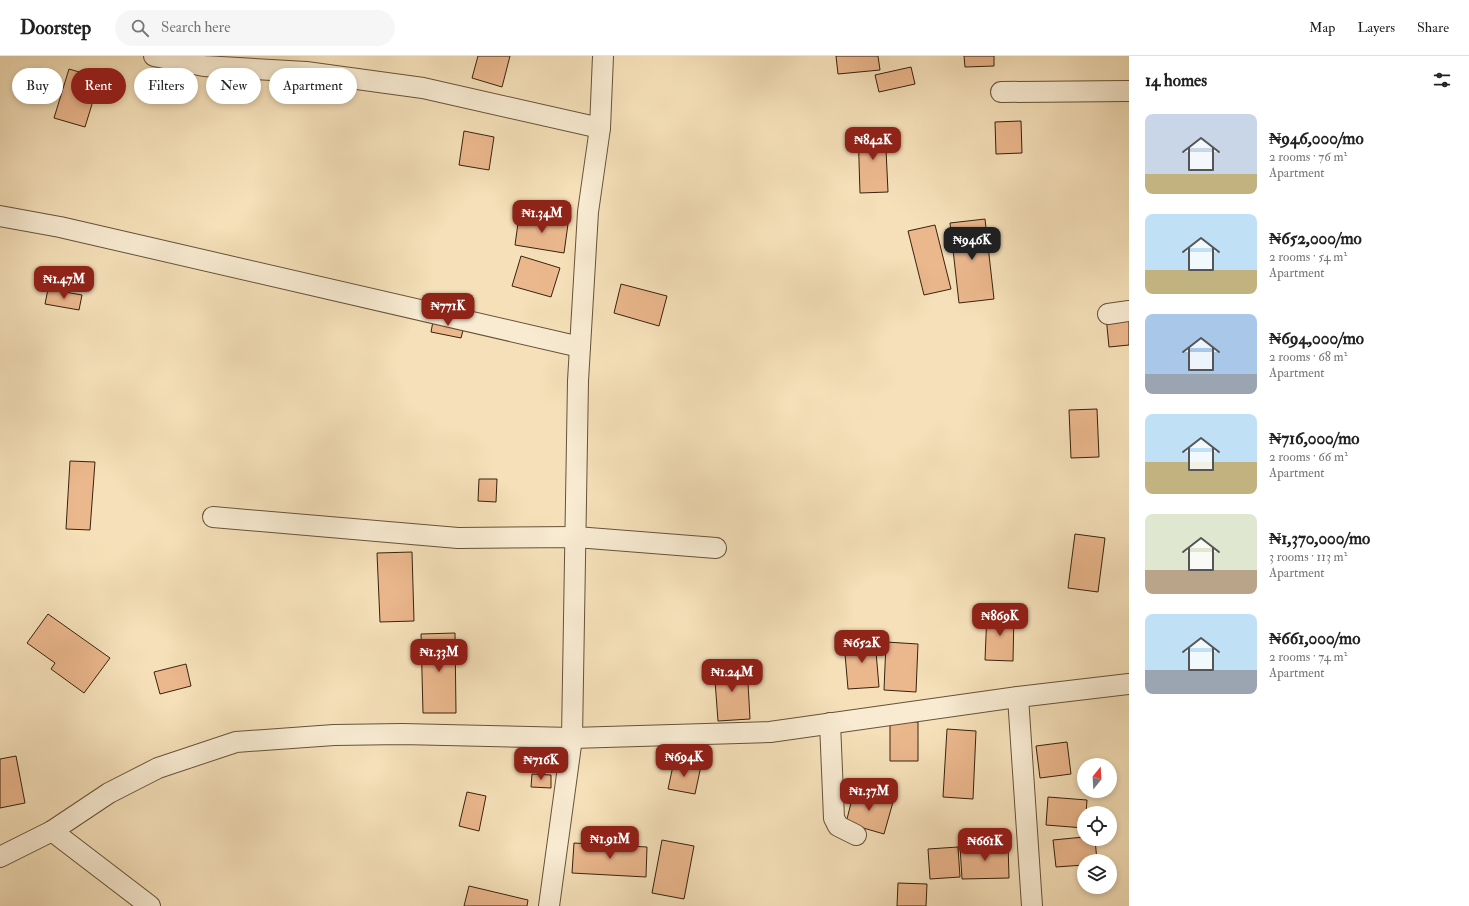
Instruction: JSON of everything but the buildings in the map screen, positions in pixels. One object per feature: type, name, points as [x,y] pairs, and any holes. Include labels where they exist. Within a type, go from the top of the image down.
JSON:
[{"type":"street","points":[[154,56],[204,66],[273,63],[306,72],[423,88],[600,128]]},
{"type":"street","points":[[549,906],[572,738],[580,347],[588,212],[600,128],[603,56]]},
{"type":"street","points":[[1001,92],[1129,91]]},
{"type":"street","points":[[0,216],[60,227],[580,347]]},
{"type":"street","points":[[1108,314],[1129,311]]},
{"type":"street","points":[[213,517],[458,538],[576,536],[716,548]]},
{"type":"street","points":[[0,857],[52,831],[109,793],[158,768],[236,742],[334,735],[402,734],[572,738],[770,732],[1018,697],[1129,684]]},
{"type":"street","points":[[1018,697],[1032,906]]},
{"type":"street","points":[[830,723],[834,818],[838,826],[856,835]]},
{"type":"street","points":[[52,831],[150,906]]}]
